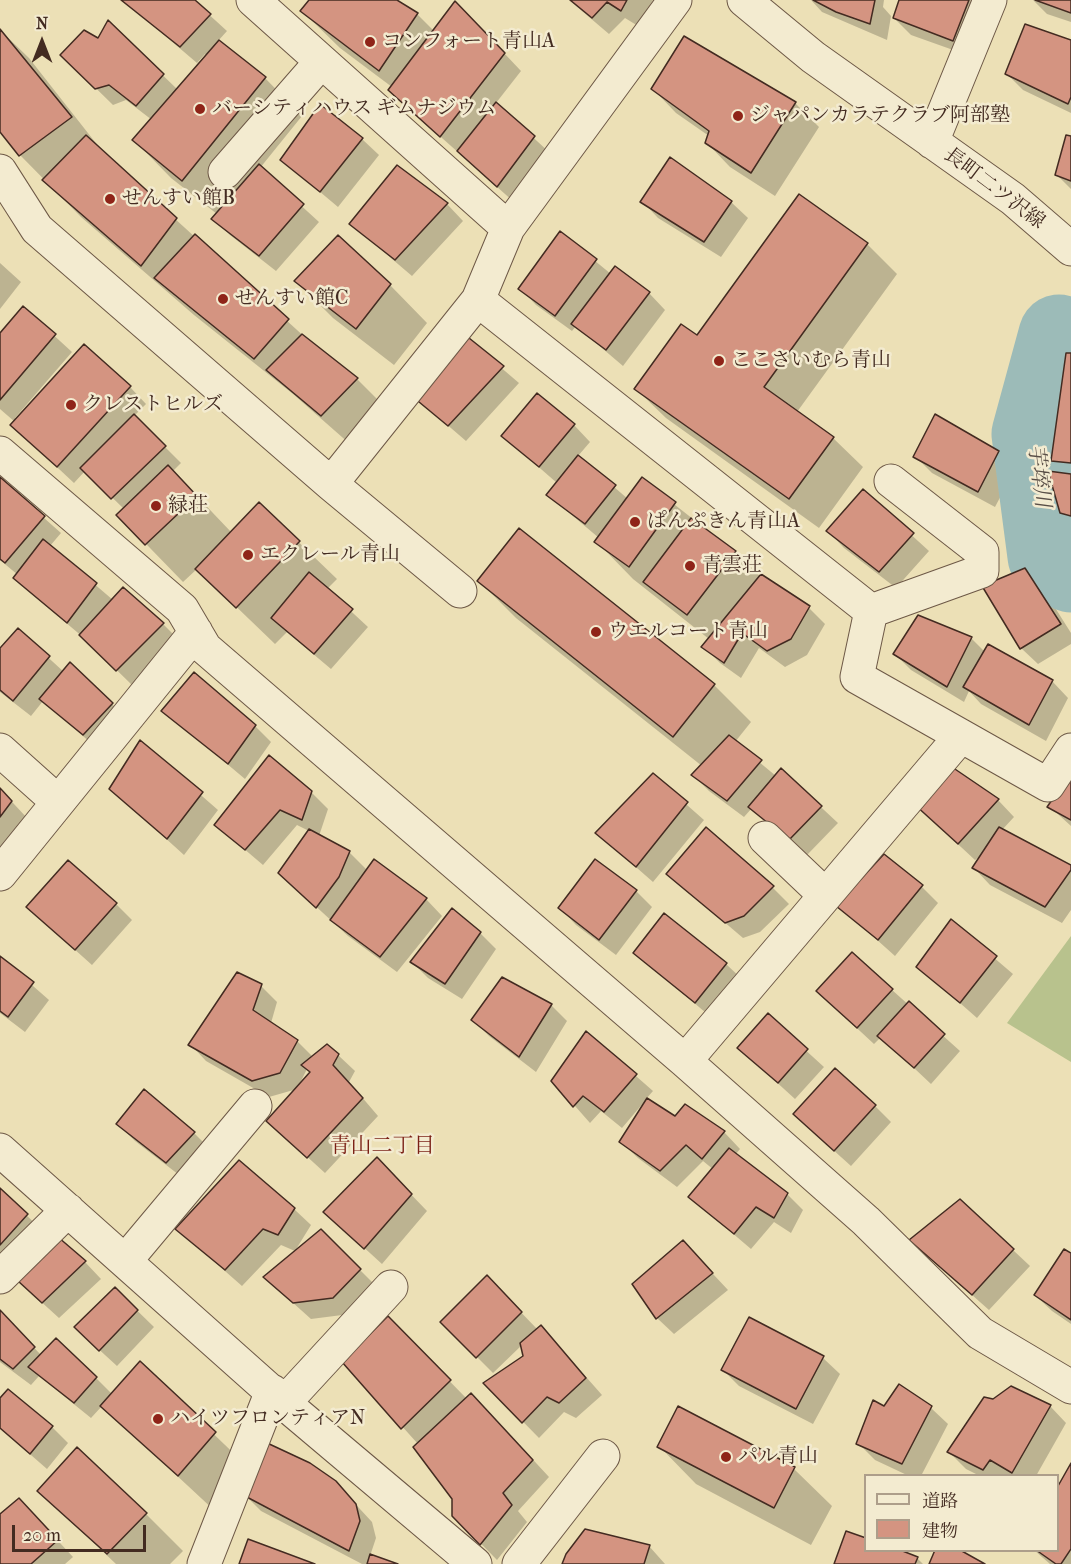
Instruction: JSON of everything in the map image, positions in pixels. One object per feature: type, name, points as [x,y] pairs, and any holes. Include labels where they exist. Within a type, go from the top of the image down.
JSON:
[{"type":"street","points":[[331,484],[478,300],[508,228],[675,0]]},
{"type":"street","points":[[932,142],[990,0]]},
{"type":"street","name":"長町二ツ沢線","points":[[751,2],[813,57],[1013,199],[1071,249]]},
{"type":"street","points":[[269,5],[321,62],[508,228]]},
{"type":"street","points":[[225,172],[321,62]]},
{"type":"street","points":[[0,171],[38,229],[331,484],[459,591]]},
{"type":"street","points":[[478,300],[871,611]]},
{"type":"street","points":[[0,453],[182,609],[205,648],[686,1061],[866,1221],[980,1333],[1071,1387]]},
{"type":"street","points":[[871,611],[982,571],[982,552],[891,481]]},
{"type":"street","points":[[871,611],[857,677],[1048,785],[1071,750]]},
{"type":"street","points":[[0,874],[196,632]]},
{"type":"street","points":[[686,1061],[960,737]]},
{"type":"street","points":[[0,750],[58,802]]},
{"type":"street","points":[[765,838],[825,895]]},
{"type":"street","points":[[126,1260],[255,1106]]},
{"type":"street","points":[[0,1150],[278,1397],[475,1564]]},
{"type":"street","points":[[0,1277],[68,1210]]},
{"type":"street","points":[[204,1564],[278,1397],[391,1287]]},
{"type":"street","points":[[519,1564],[603,1456]]},
{"type":"green space","points":[[1071,936],[1071,1062],[1007,1023]]},
{"type":"building","points":[[121,0],[195,0],[211,14],[180,47]]},
{"type":"building","name":"コンフォート青山A","points":[[309,0],[397,0],[418,13],[379,71],[300,11]]},
{"type":"building","points":[[570,0],[627,0],[621,11],[607,2],[592,18]]},
{"type":"building","points":[[813,0],[875,0],[870,24],[836,12]]},
{"type":"building","points":[[899,0],[969,0],[953,41],[893,18]]},
{"type":"building","points":[[1035,0],[1071,0],[1071,13]]},
{"type":"building","points":[[455,1],[505,53],[440,137],[388,90]]},
{"type":"building","points":[[108,20],[164,74],[136,106],[109,85],[95,89],[60,55],[84,30],[98,38]]},
{"type":"building","points":[[1025,24],[1071,40],[1071,97],[1068,104],[1005,74]]},
{"type":"building","points":[[0,29],[72,117],[19,156],[0,132]]},
{"type":"building","name":"ジャパンカラテクラブ阿部塾","points":[[684,36],[796,102],[751,173],[705,143],[709,131],[651,89]]},
{"type":"building","name":"バーシティハウス ギムナジウム","points":[[219,40],[266,77],[182,181],[132,140]]},
{"type":"building","points":[[496,102],[535,136],[497,187],[457,151]]},
{"type":"building","points":[[320,104],[363,138],[320,192],[280,160]]},
{"type":"building","name":"せんすい館B","points":[[86,135],[177,218],[141,266],[42,180]]},
{"type":"building","points":[[1066,135],[1071,136],[1071,181],[1055,175]]},
{"type":"building","points":[[670,157],[732,201],[704,242],[640,202]]},
{"type":"building","points":[[259,164],[304,204],[259,256],[211,219]]},
{"type":"building","points":[[397,165],[448,203],[395,260],[349,224]]},
{"type":"building","name":"ここさいむら青山","points":[[799,194],[868,243],[764,387],[834,437],[789,499],[634,389],[681,324],[697,335]]},
{"type":"building","points":[[560,231],[597,259],[555,316],[518,289]]},
{"type":"building","name":"せんすい館C","points":[[195,234],[289,319],[254,359],[154,278]]},
{"type":"building","points":[[338,235],[391,284],[356,329],[294,281]]},
{"type":"building","points":[[615,266],[650,292],[606,350],[571,324]]},
{"type":"building","points":[[23,306],[56,334],[0,400],[0,333]]},
{"type":"building","points":[[302,334],[358,378],[321,416],[266,370]]},
{"type":"building","points":[[464,334],[504,366],[448,426],[413,397]]},
{"type":"building","name":"クレストヒルズ","points":[[84,344],[131,386],[57,467],[10,425]]},
{"type":"building","points":[[1066,353],[1071,353],[1071,463],[1051,461]]},
{"type":"building","points":[[537,393],[575,424],[539,467],[501,436]]},
{"type":"building","points":[[134,414],[166,446],[111,499],[80,468]]},
{"type":"building","points":[[935,414],[999,451],[978,492],[913,457]]},
{"type":"building","points":[[578,455],[616,485],[585,524],[546,495]]},
{"type":"building","name":"緑荘","points":[[168,465],[197,496],[145,545],[116,515]]},
{"type":"building","points":[[1048,471],[1071,474],[1071,516],[1060,513]]},
{"type":"building","points":[[0,477],[45,516],[5,563],[0,559]]},
{"type":"building","name":"ぱんぷきん青山A","points":[[642,477],[676,502],[629,567],[594,542]]},
{"type":"building","points":[[863,489],[914,533],[879,572],[826,531]]},
{"type":"building","name":"エクレール青山","points":[[259,502],[300,541],[236,608],[195,569]]},
{"type":"building","name":"青雲荘","points":[[691,518],[736,551],[687,615],[643,582]]},
{"type":"building","name":"ウエルコート青山","points":[[519,528],[715,684],[673,737],[477,581]]},
{"type":"building","points":[[43,539],[97,583],[67,623],[13,578]]},
{"type":"building","points":[[1025,568],[1061,624],[1020,649],[982,586]]},
{"type":"building","points":[[309,572],[353,609],[314,654],[271,618]]},
{"type":"building","points":[[761,574],[810,606],[791,639],[767,651],[742,633],[724,663],[701,647]]},
{"type":"building","points":[[123,587],[164,623],[116,671],[79,635]]},
{"type":"building","points":[[918,615],[972,637],[947,687],[893,654]]},
{"type":"building","points":[[18,628],[50,656],[13,701],[0,690],[0,648]]},
{"type":"building","points":[[988,644],[1053,680],[1029,725],[963,687]]},
{"type":"building","points":[[70,662],[113,703],[83,735],[39,699]]},
{"type":"building","points":[[194,672],[256,725],[228,764],[161,711]]},
{"type":"building","points":[[729,735],[762,760],[727,801],[691,775]]},
{"type":"building","points":[[140,740],[203,792],[167,839],[109,789]]},
{"type":"building","points":[[269,755],[312,791],[302,820],[280,810],[245,850],[214,825]]},
{"type":"building","points":[[949,765],[999,799],[958,844],[914,804]]},
{"type":"building","points":[[781,768],[822,806],[789,840],[748,807]]},
{"type":"building","points":[[653,773],[688,802],[636,867],[595,833]]},
{"type":"building","points":[[1071,773],[1071,820],[1047,807]]},
{"type":"building","points":[[0,788],[12,801],[0,817]]},
{"type":"building","points":[[706,827],[774,886],[744,916],[725,923],[666,874]]},
{"type":"building","points":[[999,827],[1071,865],[1071,870],[1045,907],[972,868]]},
{"type":"building","points":[[309,829],[350,851],[339,877],[316,908],[278,873]]},
{"type":"building","points":[[884,854],[923,885],[878,940],[836,906]]},
{"type":"building","points":[[374,859],[427,898],[380,957],[330,920]]},
{"type":"building","points":[[595,859],[637,890],[599,940],[558,908]]},
{"type":"building","points":[[68,860],[117,903],[75,950],[26,907]]},
{"type":"building","points":[[452,908],[481,932],[445,984],[410,962]]},
{"type":"building","points":[[664,913],[727,963],[695,1003],[633,953]]},
{"type":"building","points":[[951,919],[997,956],[960,1003],[916,967]]},
{"type":"building","points":[[852,952],[893,989],[857,1028],[816,991]]},
{"type":"building","points":[[0,956],[34,982],[8,1017],[0,1011]]},
{"type":"building","points":[[237,972],[262,984],[253,1010],[298,1040],[280,1073],[252,1081],[188,1045]]},
{"type":"building","points":[[502,977],[552,1004],[519,1057],[471,1020]]},
{"type":"building","points":[[909,1001],[945,1034],[914,1068],[877,1036]]},
{"type":"building","points":[[768,1013],[808,1049],[778,1083],[737,1048]]},
{"type":"building","points":[[586,1031],[637,1074],[604,1112],[583,1096],[573,1107],[551,1081]]},
{"type":"building","points":[[327,1044],[339,1054],[333,1065],[363,1098],[307,1158],[266,1121],[310,1072],[301,1065]]},
{"type":"building","points":[[835,1068],[876,1105],[834,1151],[793,1114]]},
{"type":"building","points":[[144,1089],[195,1132],[166,1163],[116,1124]]},
{"type":"building","points":[[647,1098],[675,1116],[685,1104],[725,1131],[702,1159],[686,1145],[660,1171],[619,1142]]},
{"type":"building","points":[[729,1148],[788,1193],[774,1218],[756,1207],[734,1234],[688,1197]]},
{"type":"building","points":[[377,1157],[412,1194],[364,1249],[323,1212]]},
{"type":"building","points":[[239,1160],[295,1208],[278,1235],[263,1229],[225,1270],[175,1229]]},
{"type":"building","points":[[0,1188],[28,1214],[0,1245]]},
{"type":"building","points":[[960,1199],[1014,1249],[972,1295],[909,1240]]},
{"type":"building","points":[[321,1229],[361,1269],[333,1298],[293,1303],[263,1277]]},
{"type":"building","points":[[58,1237],[86,1261],[42,1303],[18,1281]]},
{"type":"building","points":[[683,1240],[713,1273],[656,1319],[632,1284]]},
{"type":"building","points":[[1064,1249],[1071,1253],[1071,1320],[1034,1295]]},
{"type":"building","points":[[487,1275],[522,1312],[476,1358],[440,1322]]},
{"type":"building","points":[[115,1287],[138,1310],[99,1351],[74,1327]]},
{"type":"building","points":[[0,1310],[35,1347],[13,1369],[0,1359]]},
{"type":"building","points":[[388,1316],[451,1380],[401,1429],[342,1362]]},
{"type":"building","points":[[749,1317],[824,1356],[796,1409],[721,1370]]},
{"type":"building","points":[[541,1325],[586,1378],[559,1403],[547,1397],[522,1423],[483,1383],[523,1356],[520,1343]]},
{"type":"building","points":[[56,1338],[97,1377],[74,1403],[28,1367]]},
{"type":"building","name":"ハイツフロンティアN","points":[[140,1361],[216,1432],[178,1476],[100,1406]]},
{"type":"building","points":[[899,1384],[932,1406],[902,1464],[856,1444],[873,1400],[884,1406]]},
{"type":"building","points":[[1011,1386],[1051,1405],[1012,1473],[990,1460],[983,1470],[947,1452],[984,1397],[993,1399]]},
{"type":"building","points":[[8,1389],[53,1426],[30,1454],[0,1428],[0,1398]]},
{"type":"building","points":[[471,1393],[533,1460],[503,1493],[512,1505],[480,1545],[452,1516],[452,1499],[413,1447]]},
{"type":"building","name":"パル青山","points":[[678,1406],[795,1467],[774,1508],[657,1447]]},
{"type":"building","points":[[265,1442],[310,1463],[336,1481],[356,1504],[360,1521],[349,1551],[243,1495]]},
{"type":"building","points":[[77,1447],[147,1513],[107,1554],[37,1491]]},
{"type":"building","points":[[1071,1463],[1071,1549],[1061,1564],[1056,1564],[1039,1552],[1059,1552],[1059,1484]]},
{"type":"building","points":[[19,1498],[58,1540],[31,1564],[0,1564],[0,1514]]},
{"type":"building","points":[[585,1529],[650,1545],[644,1564],[562,1564],[566,1554]]},
{"type":"building","points":[[846,1531],[864,1537],[864,1552],[905,1552],[918,1557],[915,1564],[834,1564]]},
{"type":"building","points":[[248,1539],[315,1564],[239,1564]]},
{"type":"building","points":[[934,1552],[964,1552],[985,1564],[929,1564]]},
{"type":"building","points":[[370,1554],[398,1564],[367,1564]]},
{"type":"waterway","name":"芋埣川","points":[[1059,335],[1032,434],[1048,556],[1071,572]]},
{"type":"place","name":"コンフォート青山A","points":[[370,42]]},
{"type":"place","name":"バーシティハウス ギムナジウム","points":[[200,109]]},
{"type":"place","name":"ジャパンカラテクラブ阿部塾","points":[[738,116]]},
{"type":"place","name":"せんすい館B","points":[[110,199]]},
{"type":"place","name":"せんすい館C","points":[[223,299]]},
{"type":"place","name":"ここさいむら青山","points":[[719,361]]},
{"type":"place","name":"クレストヒルズ","points":[[71,405]]},
{"type":"place","name":"緑荘","points":[[156,506]]},
{"type":"place","name":"ぱんぷきん青山A","points":[[635,522]]},
{"type":"place","name":"エクレール青山","points":[[248,555]]},
{"type":"place","name":"青雲荘","points":[[690,566]]},
{"type":"place","name":"ウエルコート青山","points":[[596,632]]},
{"type":"place","name":"ハイツフロンティアN","points":[[158,1419]]},
{"type":"place","name":"パル青山","points":[[726,1457]]},
{"type":"district","name":"青山二丁目","points":[[382,1147]]}]
